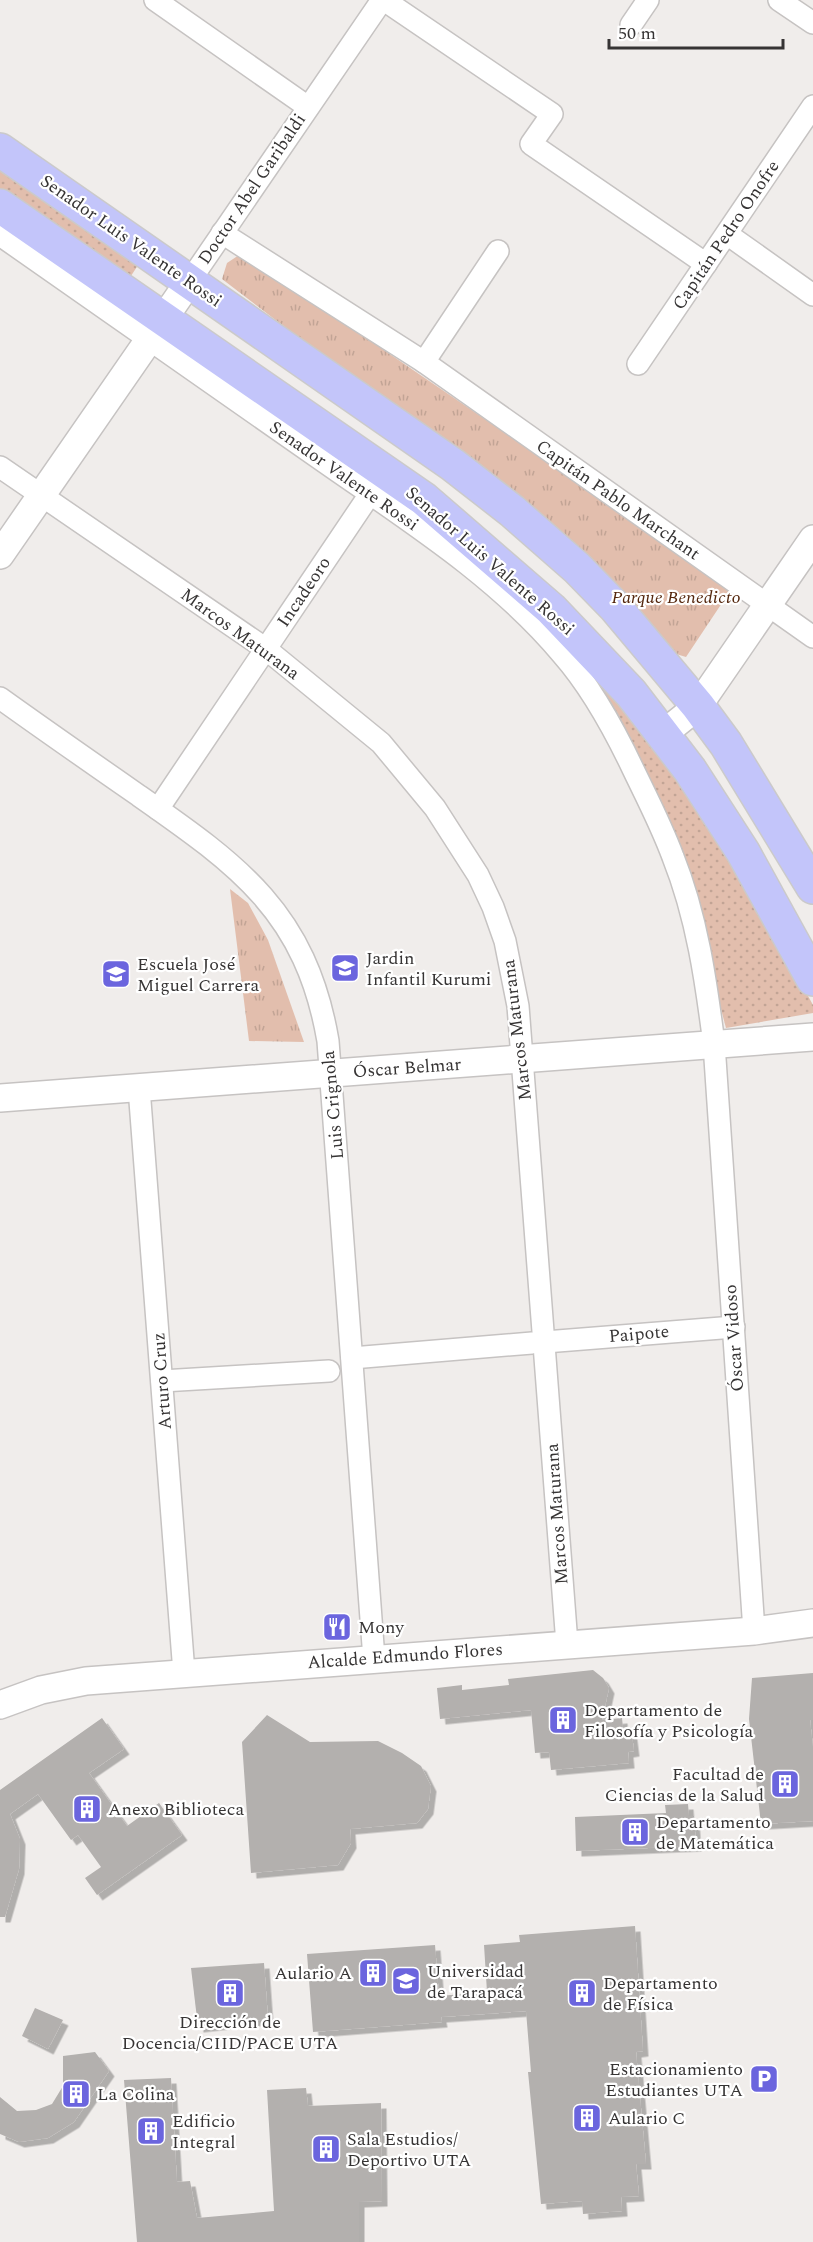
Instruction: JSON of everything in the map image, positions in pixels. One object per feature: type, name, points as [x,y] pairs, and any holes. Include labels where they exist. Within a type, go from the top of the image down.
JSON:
[{"type":"main road","name":"Senador Luis Valente Rossi","points":[[0,150],[453,465],[512,511],[577,568],[615,607],[698,705],[743,770],[813,887]]},
{"type":"main road","name":"Senador Luis Valente Rossi","points":[[0,206],[156,329],[424,499],[551,609],[631,693],[690,770],[743,852],[813,979]]},
{"type":"street","points":[[155,0],[308,107]]},
{"type":"street","points":[[383,0],[552,114],[531,144],[706,264]]},
{"type":"street","name":"Doctor Abel Garibaldi","points":[[0,555],[383,0]]},
{"type":"street","points":[[631,25],[648,0]]},
{"type":"street","points":[[779,0],[813,23]]},
{"type":"street","name":"Capitán Pedro Onofre","points":[[638,364],[813,106]]},
{"type":"street","name":"Capitán Pablo Marchant","points":[[222,233],[424,363],[813,638]]},
{"type":"street","points":[[727,234],[813,295]]},
{"type":"street","name":"Senador Valente Rossi","points":[[0,235],[156,329],[370,494],[442,545],[514,604],[563,655],[591,692],[628,759],[674,858],[706,974],[714,1044]]},
{"type":"street","points":[[424,363],[498,251]]},
{"type":"street","name":"Marcos Maturana","points":[[0,467],[266,649],[381,742],[408,772],[460,843],[494,907],[505,941],[518,1006],[523,1059],[538,1343],[567,1644]]},
{"type":"street","name":"Incadeoro","points":[[158,809],[370,494]]},
{"type":"street","points":[[663,734],[698,705],[813,540]]},
{"type":"street","name":"Luis Crignola","points":[[0,698],[235,866],[263,895],[287,928],[317,992],[326,1033],[331,1073],[374,1659]]},
{"type":"street","name":"Óscar Belmar","points":[[0,1098],[813,1037]]},
{"type":"street","name":"Óscar Vidoso","points":[[714,1044],[754,1631]]},
{"type":"street","name":"Arturo Cruz","points":[[139,1088],[184,1673]]},
{"type":"street","name":"Paipote","points":[[352,1358],[734,1327]]},
{"type":"street","points":[[162,1381],[329,1371]]},
{"type":"street","name":"Alcalde Edmundo Flores","points":[[0,1705],[41,1690],[86,1681],[754,1631],[813,1623]]},
{"type":"green space","points":[[0,161],[142,259],[129,279],[0,189]]},
{"type":"green space","name":"Parque Benedicto","points":[[242,253],[732,588],[686,657],[676,654],[496,489],[222,279],[227,263]]},
{"type":"green space","points":[[588,672],[604,677],[714,824],[813,1005],[813,1013],[726,1028],[679,851]]},
{"type":"green space","points":[[230,889],[248,903],[268,940],[304,1042],[249,1041]]},
{"type":"building","name":"Departamento de Filosofía y Psicología","points":[[593,1670],[603,1678],[609,1688],[602,1720],[622,1718],[623,1728],[631,1727],[634,1751],[628,1752],[629,1763],[551,1770],[549,1752],[535,1753],[531,1710],[440,1719],[437,1688],[462,1685],[462,1690],[509,1685],[508,1679]]},
{"type":"building","name":"Facultad de Ciencias de la Salud","points":[[813,1673],[813,1720],[810,1720],[813,1747],[813,1821],[761,1824],[749,1719],[752,1678]]},
{"type":"building","points":[[267,1715],[310,1742],[378,1741],[402,1753],[421,1766],[431,1786],[428,1809],[417,1823],[350,1829],[351,1843],[338,1865],[251,1873],[242,1742]]},
{"type":"building","name":"Anexo Biblioteca","points":[[102,1718],[124,1749],[89,1773],[127,1826],[159,1803],[182,1835],[97,1895],[85,1878],[101,1867],[78,1835],[71,1840],[38,1794],[10,1814],[20,1839],[19,1869],[5,1917],[0,1917],[0,1790]]},
{"type":"building","name":"Departamento de Matemática","points":[[688,1804],[689,1816],[694,1816],[696,1846],[576,1851],[575,1817],[666,1813],[665,1805]]},
{"type":"building","points":[[635,1926],[643,2051],[636,2052],[646,2164],[636,2164],[639,2196],[621,2197],[622,2211],[583,2214],[582,2201],[541,2204],[528,2072],[531,2072],[526,2011],[441,2017],[442,2022],[313,2032],[307,1954],[435,1945],[439,1996],[487,1992],[484,1945],[520,1942],[519,1935]]},
{"type":"building","name":"Dirección de Docencia/CIID/PACE UTA","points":[[264,1963],[268,2019],[198,2027],[191,1968]]},
{"type":"building","points":[[35,2008],[63,2020],[48,2049],[22,2036]]},
{"type":"building","name":"La Colina","points":[[95,2052],[109,2071],[74,2122],[48,2138],[19,2142],[0,2134],[0,2097],[17,2111],[36,2110],[52,2104],[63,2086],[63,2056]]},
{"type":"building","points":[[171,2078],[177,2182],[190,2181],[197,2218],[274,2211],[267,2090],[306,2088],[308,2106],[381,2103],[382,2201],[359,2202],[359,2242],[137,2242],[124,2080]]},
{"type":"place","name":"Jardin Infantil Kurumi","points":[[345,968]]},
{"type":"place","name":"Escuela José Miguel Carrera","points":[[116,974]]},
{"type":"place","name":"Mony","points":[[337,1627]]},
{"type":"place","name":"Departamento de Filosofía y Psicología","points":[[563,1720]]},
{"type":"place","name":"Facultad de Ciencias de la Salud","points":[[785,1784]]},
{"type":"place","name":"Anexo Biblioteca","points":[[87,1809]]},
{"type":"place","name":"Departamento de Matemática","points":[[635,1832]]},
{"type":"place","name":"Aulario A","points":[[373,1973]]},
{"type":"place","name":"Universidad de Tarapacá","points":[[406,1981]]},
{"type":"place","name":"Dirección de Docencia/CIID/PACE UTA","points":[[230,1993]]},
{"type":"place","name":"Departamento de Física","points":[[582,1993]]},
{"type":"place","name":"Estacionamiento Estudiantes UTA","points":[[764,2079]]},
{"type":"place","name":"La Colina","points":[[76,2094]]},
{"type":"place","name":"Aulario C","points":[[587,2118]]},
{"type":"place","name":"Edificio Integral","points":[[151,2131]]},
{"type":"place","name":"Sala Estudios/ Deportivo UTA","points":[[326,2149]]}]
